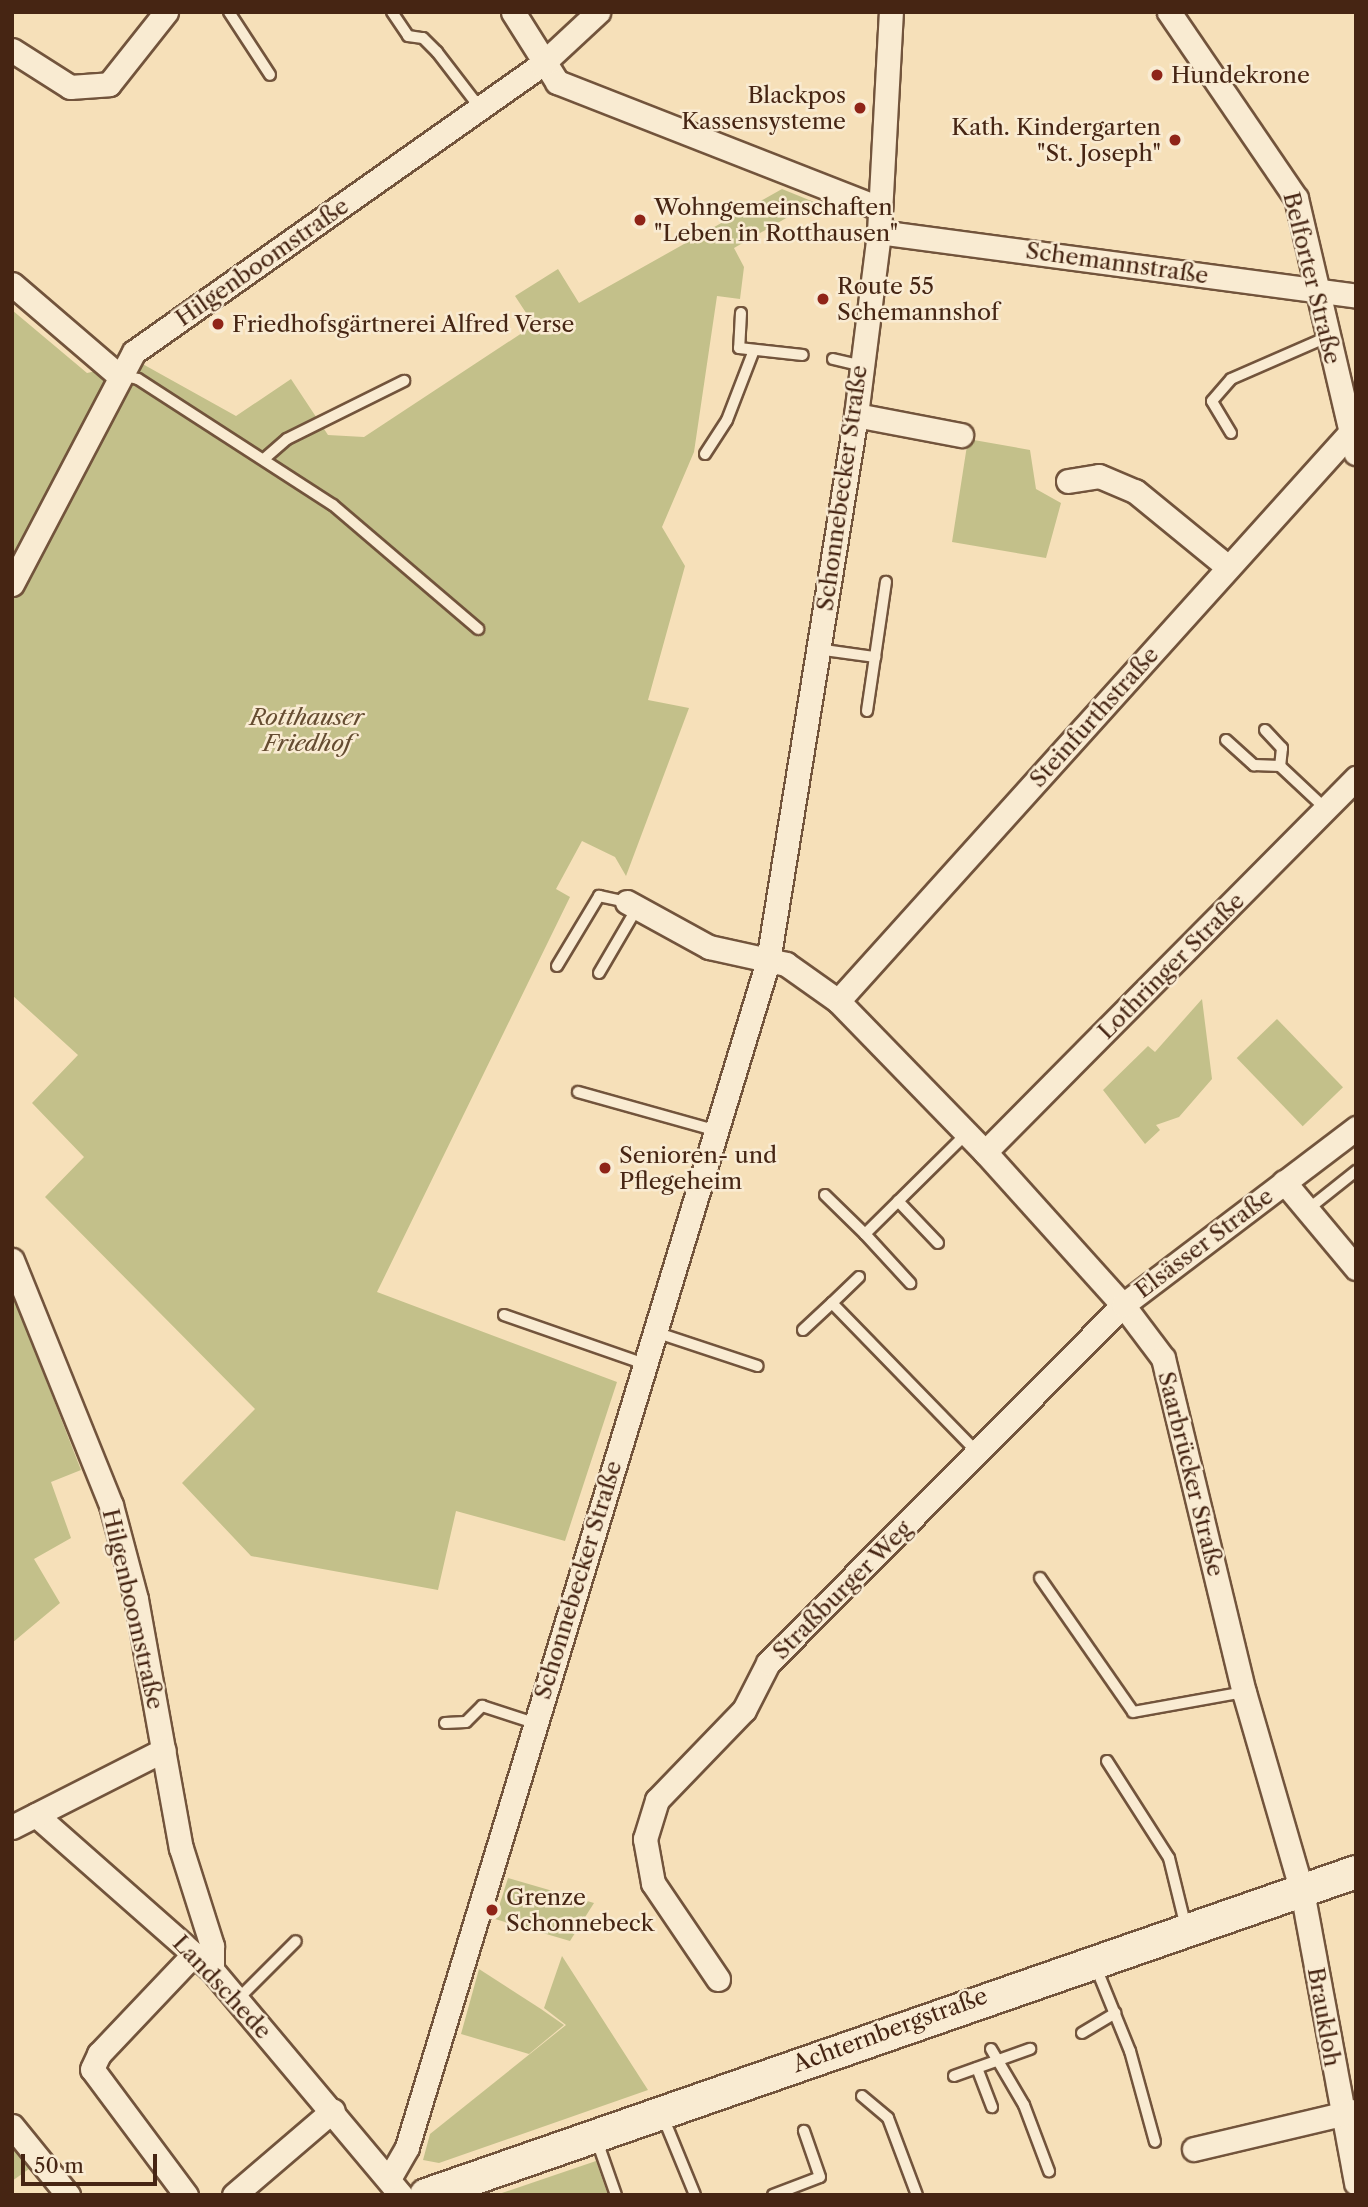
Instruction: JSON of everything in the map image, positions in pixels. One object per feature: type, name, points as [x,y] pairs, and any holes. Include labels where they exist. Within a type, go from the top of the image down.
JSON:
[{"type":"street","points":[[12,50],[70,87],[109,84],[166,12]]},
{"type":"street","points":[[513,12],[541,65],[558,82],[878,208]]},
{"type":"street","name":"Hilgenboomstraße","points":[[12,584],[118,375],[134,352],[541,65],[598,12]]},
{"type":"street","name":"Schonnebecker Straße","points":[[396,2186],[534,1723],[718,1132],[768,961],[856,415],[860,365],[879,232],[878,208],[891,12]]},
{"type":"street","name":"Belforter Straße","points":[[1169,12],[1283,173],[1296,198],[1353,443]]},
{"type":"street","name":"Schemannstraße","points":[[879,232],[1356,296]]},
{"type":"street","points":[[12,284],[118,375]]},
{"type":"street","points":[[856,415],[961,435]]},
{"type":"street","name":"Steinfurthstraße","points":[[838,1001],[1228,568],[1353,443]]},
{"type":"street","points":[[1068,481],[1099,476],[1135,491],[1228,568]]},
{"type":"street","name":"Lothringer Straße","points":[[985,1152],[1356,778]]},
{"type":"street","points":[[632,905],[709,947],[768,961]]},
{"type":"street","name":"Saarbrücker Straße","points":[[768,961],[786,964],[838,1001],[985,1152],[1123,1305],[1163,1358],[1244,1692],[1302,1891]]},
{"type":"street","name":"Elsässer Straße","points":[[1123,1305],[1356,1128]]},
{"type":"street","name":"Elsässer Straße","points":[[1284,1182],[1307,1210],[1351,1254]]},
{"type":"street","name":"Hilgenboomstraße","points":[[12,1260],[111,1505],[164,1750],[181,1848],[212,1946],[212,1970]]},
{"type":"street","name":"Straßburger Weg","points":[[718,1979],[653,1883],[645,1839],[657,1800],[744,1710],[768,1663],[1123,1305]]},
{"type":"street","points":[[12,1827],[164,1750]]},
{"type":"street","name":"Landschede","points":[[36,1815],[212,1970],[396,2186]]},
{"type":"street","name":"Achternbergstraße","points":[[426,2195],[661,2111],[848,2058],[977,2012],[1093,1959],[1356,1872]]},
{"type":"street","name":"Braukloh","points":[[1302,1891],[1349,2113],[1356,2183]]},
{"type":"street","points":[[186,2195],[92,2069],[99,2054],[194,1954]]},
{"type":"street","points":[[234,2195],[333,2110]]},
{"type":"street","points":[[1194,2149],[1349,2113]]},
{"type":"street","points":[[12,2126],[68,2195]]},
{"type":"lane","points":[[229,12],[270,75]]},
{"type":"lane","points":[[392,12],[408,36],[423,38],[437,52],[480,108]]},
{"type":"lane","points":[[741,313],[739,348],[803,355]]},
{"type":"lane","points":[[1231,433],[1212,401],[1231,379],[1327,337]]},
{"type":"lane","points":[[705,454],[727,420],[754,350]]},
{"type":"lane","points":[[833,359],[860,365]]},
{"type":"lane","points":[[118,375],[138,379],[333,505],[478,629]]},
{"type":"lane","points":[[264,458],[287,439],[404,381]]},
{"type":"lane","points":[[867,711],[886,582]]},
{"type":"lane","points":[[817,649],[875,657]]},
{"type":"lane","points":[[1265,730],[1282,748],[1279,766]]},
{"type":"lane","points":[[1226,740],[1254,765],[1279,766],[1326,808]]},
{"type":"lane","points":[[557,966],[599,896],[632,905],[599,973]]},
{"type":"lane","points":[[578,1092],[718,1132]]},
{"type":"lane","points":[[865,1234],[967,1133]]},
{"type":"lane","points":[[1307,1210],[1356,1171]]},
{"type":"lane","points":[[825,1195],[910,1283]]},
{"type":"lane","points":[[898,1201],[938,1243]]},
{"type":"lane","points":[[803,1330],[859,1277]]},
{"type":"lane","points":[[832,1303],[978,1453]]},
{"type":"lane","points":[[504,1314],[645,1364]]},
{"type":"lane","points":[[655,1332],[758,1366]]},
{"type":"lane","points":[[1040,1578],[1133,1712],[1244,1692]]},
{"type":"lane","points":[[446,1723],[466,1722],[482,1706],[534,1723]]},
{"type":"lane","points":[[1107,1761],[1169,1858],[1186,1930]]},
{"type":"lane","points":[[237,2000],[296,1941]]},
{"type":"lane","points":[[1093,1959],[1115,2013],[1155,2142]]},
{"type":"lane","points":[[1082,2033],[1115,2013]]},
{"type":"lane","points":[[954,2076],[977,2068],[994,2055],[1030,2049]]},
{"type":"lane","points":[[994,2055],[1024,2105],[1049,2171]]},
{"type":"lane","points":[[977,2068],[992,2107]]},
{"type":"lane","points":[[862,2096],[888,2118],[917,2195]]},
{"type":"lane","points":[[661,2111],[695,2195]]},
{"type":"lane","points":[[773,2195],[820,2177],[804,2131]]},
{"type":"lane","points":[[594,2135],[616,2195]]},
{"type":"green space","name":"Rotthauser Friedhof","points":[[782,189],[814,202],[734,248],[744,267],[740,299],[717,296],[694,452],[662,527],[685,566],[648,700],[689,708],[626,876],[615,857],[582,841],[556,889],[570,897],[377,1292],[617,1382],[565,1541],[456,1511],[438,1590],[251,1556],[182,1483],[255,1409],[45,1197],[84,1157],[32,1103],[78,1055],[12,995],[12,310],[87,373],[139,362],[236,416],[291,379],[328,435],[364,437],[534,325],[515,296],[558,269],[579,303]]},
{"type":"green space","points":[[968,439],[1030,450],[1036,489],[1061,503],[1046,558],[952,542]]},
{"type":"green space","points":[[1202,999],[1212,1079],[1179,1117],[1156,1125],[1160,1130],[1145,1144],[1103,1090],[1148,1046],[1155,1052]]},
{"type":"green space","points":[[1277,1019],[1343,1087],[1303,1126],[1237,1058]]},
{"type":"green space","points":[[12,1293],[81,1470],[51,1482],[71,1538],[34,1559],[60,1603],[12,1643]]},
{"type":"green space","points":[[508,1878],[594,1903],[570,1941],[495,1919]]},
{"type":"green space","points":[[562,1956],[648,2090],[439,2163],[423,2160],[430,2134],[566,2025],[544,2008]]},
{"type":"green space","points":[[479,1969],[564,2025],[529,2054],[461,2034]]},
{"type":"green space","points":[[12,2147],[29,2169],[12,2181]]},
{"type":"green space","points":[[596,2161],[608,2195],[496,2195]]},
{"type":"place","name":"Hundekrone","points":[[1157,75]]},
{"type":"place","name":"Blackpos Kassensysteme","points":[[860,108]]},
{"type":"place","name":"Kath. Kindergarten \"St. Joseph\"","points":[[1175,140]]},
{"type":"place","name":"Wohngemeinschaften \"Leben in Rotthausen\"","points":[[640,220]]},
{"type":"place","name":"Route 55 Schemannshof","points":[[823,299]]},
{"type":"place","name":"Friedhofsgärtnerei Alfred Verse","points":[[218,324]]},
{"type":"place","name":"Senioren- und Pflegeheim","points":[[605,1168]]},
{"type":"place","name":"Grenze Schonnebeck","points":[[492,1910]]}]
